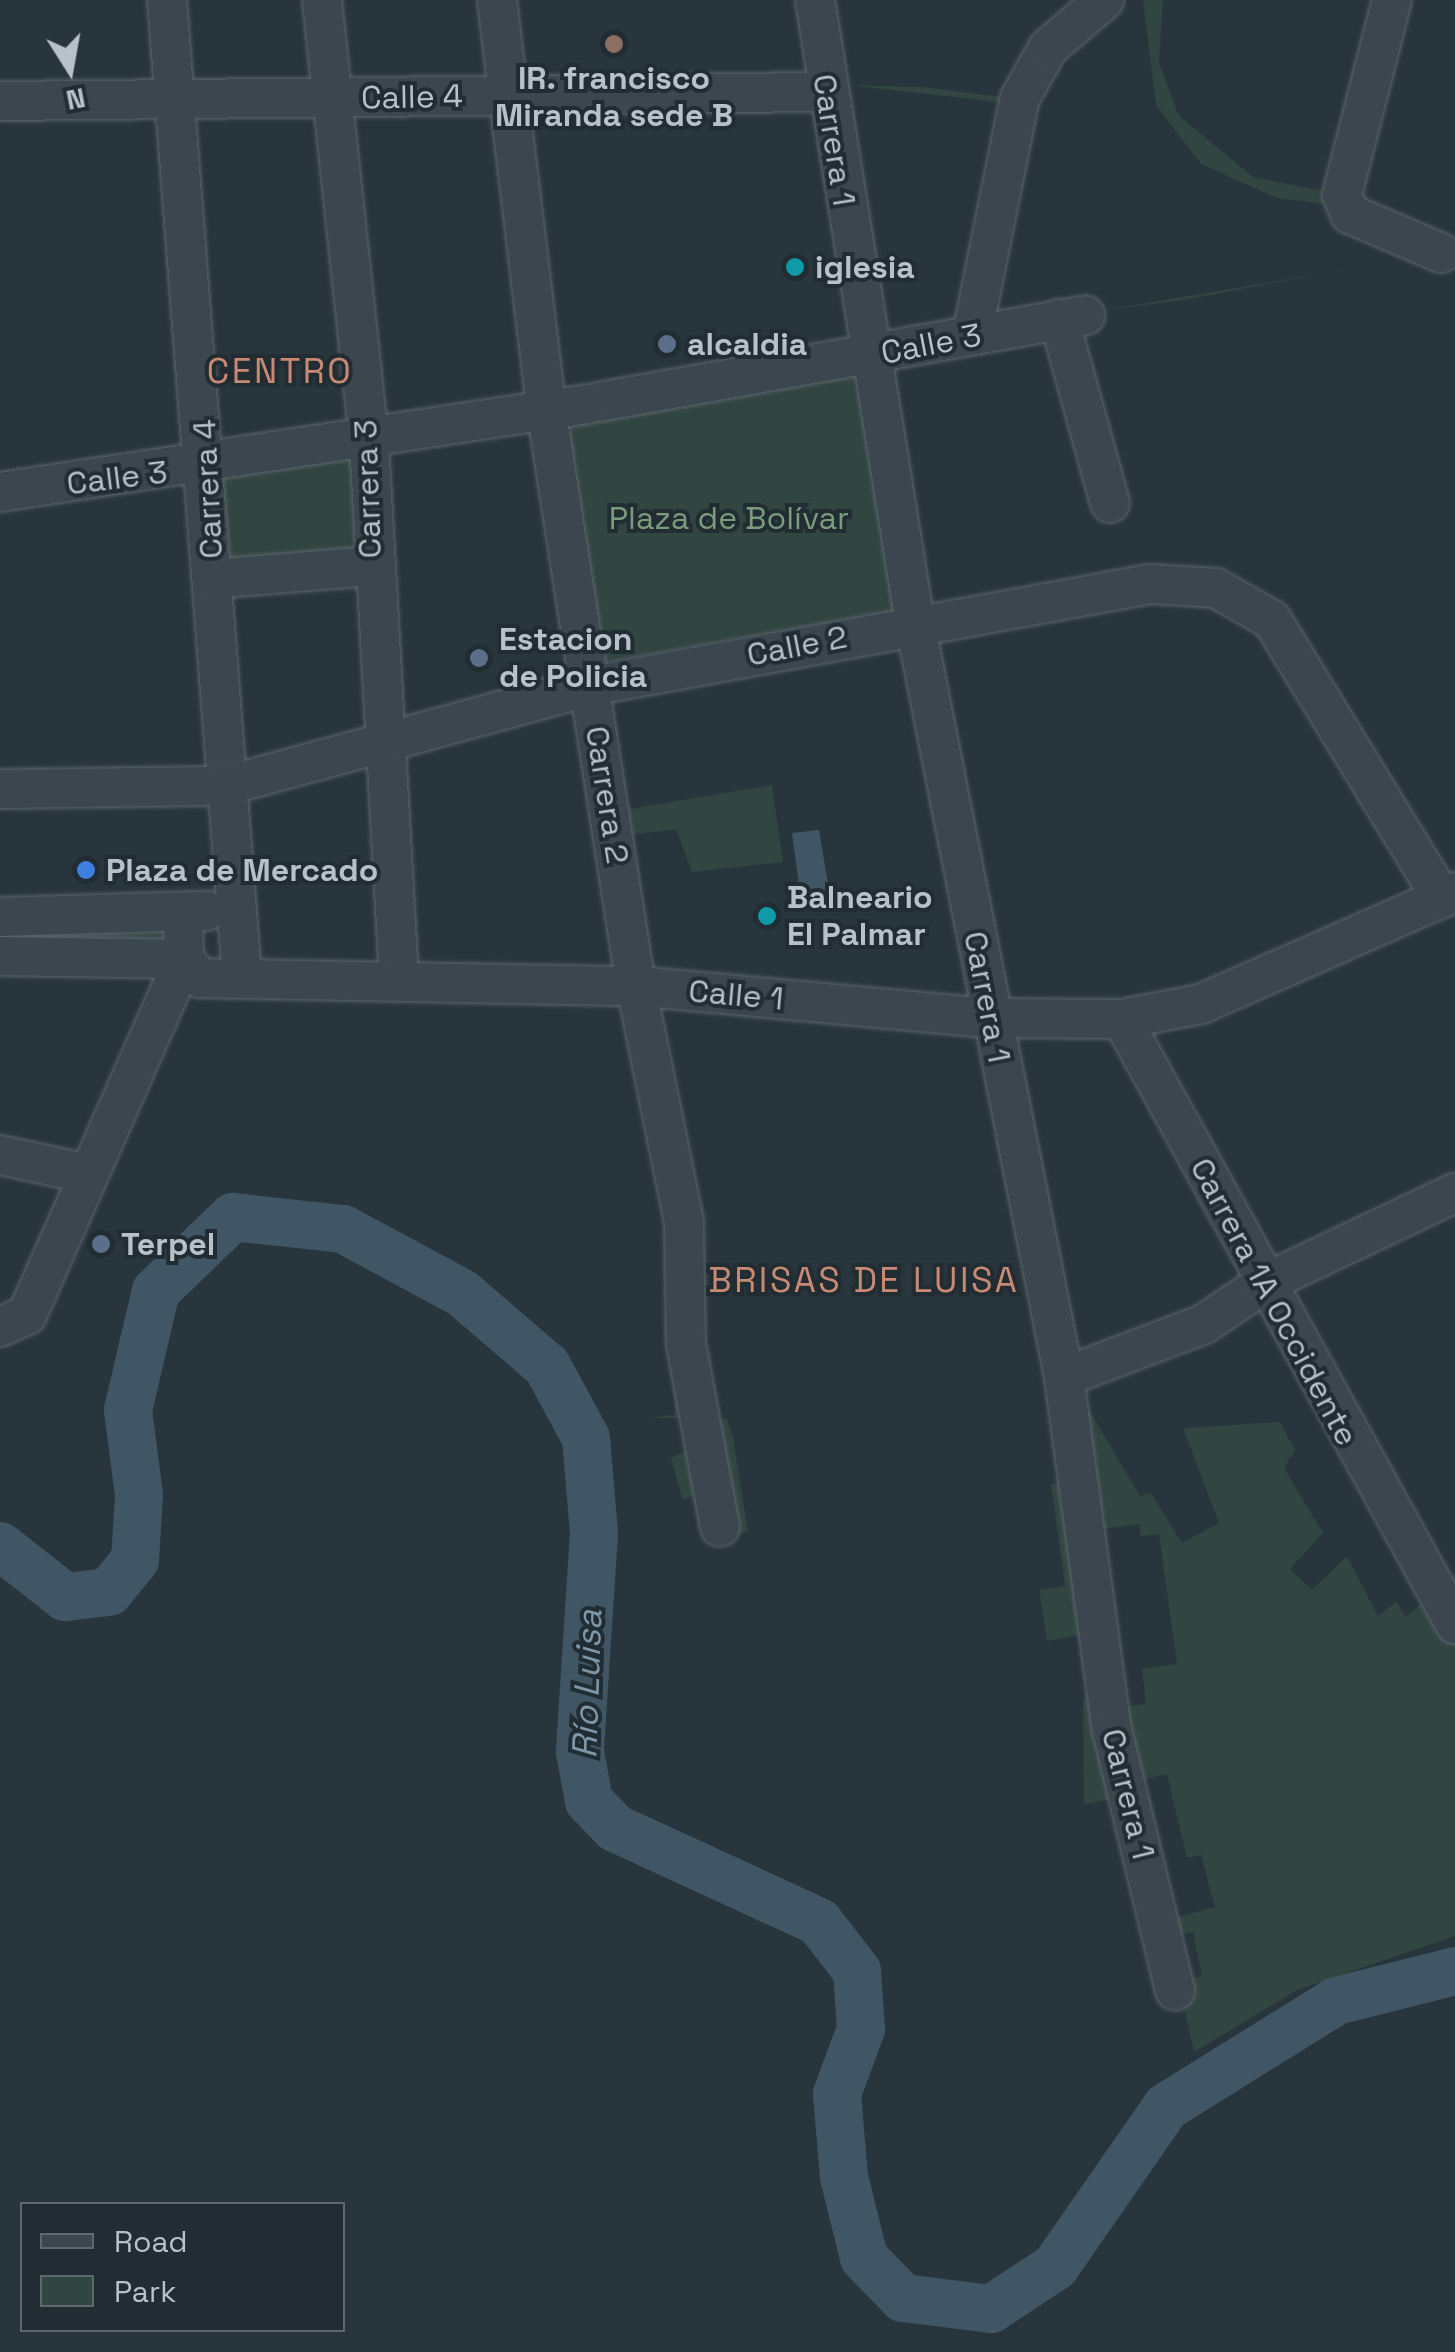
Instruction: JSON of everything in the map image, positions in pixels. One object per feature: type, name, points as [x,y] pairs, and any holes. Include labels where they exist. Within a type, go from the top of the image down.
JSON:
[{"type":"street","name":"Carrera 4","points":[[167,0],[209,468],[225,786],[242,978]]},
{"type":"street","name":"Carrera 3","points":[[322,0],[369,441],[370,566],[399,980]]},
{"type":"street","name":"Carrera 2","points":[[497,0],[547,414],[636,986],[684,1222],[686,1344],[720,1526]]},
{"type":"street","name":"Carrera 1","points":[[816,0],[824,92],[916,623],[1064,1377],[1112,1730],[1175,1990]]},
{"type":"street","points":[[972,335],[1020,98],[1048,48],[1104,0]]},
{"type":"street","points":[[1392,0],[1342,195],[1350,214],[1437,255]]},
{"type":"street","name":"Calle 4","points":[[0,101],[824,92]]},
{"type":"street","name":"Calle 3","points":[[0,492],[209,468],[547,414],[1072,317],[1110,503]]},
{"type":"street","points":[[213,579],[370,566]]},
{"type":"street","name":"Calle 2","points":[[0,789],[225,786],[381,750],[590,686],[916,623],[1150,584],[1216,588],[1272,620],[1448,895]]},
{"type":"street","name":"Calle 1","points":[[0,956],[184,958],[200,978],[636,986],[991,1018],[1122,1019],[1200,1004],[1448,895]]},
{"type":"street","points":[[0,917],[183,914],[234,908]]},
{"type":"street","points":[[14,1321],[184,958],[183,914]]},
{"type":"street","name":"Carrera 1A Occidente","points":[[1122,1019],[1262,1284],[1442,1576],[1455,1624]]},
{"type":"street","points":[[0,1154],[84,1173]]},
{"type":"street","points":[[1064,1377],[1204,1324],[1262,1284],[1455,1193]]},
{"type":"green space","points":[[1143,0],[1163,0],[1159,63],[1179,116],[1253,177],[1333,193],[1341,206],[1277,198],[1201,164],[1156,105]]},
{"type":"green space","points":[[848,85],[923,87],[1017,99],[1015,104]]},
{"type":"green space","points":[[1410,257],[1189,299],[1086,313],[1302,277]]},
{"type":"green space","name":"Plaza de Bolívar","points":[[861,372],[902,610],[597,663],[556,425]]},
{"type":"green space","points":[[358,450],[363,559],[221,572],[218,474]]},
{"type":"green space","points":[[772,785],[783,862],[692,872],[676,829],[617,837],[611,812]]},
{"type":"green space","points":[[174,928],[174,943],[0,945],[0,929]]},
{"type":"green space","points":[[675,1342],[705,1424],[727,1418],[733,1437],[748,1531],[719,1541],[705,1493],[682,1499],[671,1458],[693,1447],[687,1418],[649,1418],[675,1415]]},
{"type":"green space","points":[[1077,1390],[1140,1496],[1151,1493],[1182,1543],[1219,1523],[1183,1428],[1280,1422],[1295,1450],[1284,1468],[1323,1533],[1290,1569],[1312,1590],[1347,1556],[1378,1616],[1396,1602],[1406,1617],[1455,1573],[1455,1936],[1297,1990],[1194,2052],[1178,1981],[1202,1976],[1193,1932],[1169,1936],[1166,1920],[1215,1907],[1201,1855],[1187,1858],[1167,1774],[1132,1782],[1114,1708],[1146,1704],[1142,1669],[1177,1664],[1159,1534],[1141,1536],[1139,1524],[1093,1530]]},
{"type":"green space","points":[[1071,1477],[1092,1633],[1047,1641],[1039,1590],[1065,1586],[1051,1484]]},
{"type":"green space","points":[[1102,1697],[1125,1797],[1084,1804],[1083,1699]]},
{"type":"water","points":[[819,830],[829,890],[800,893],[792,833]]},
{"type":"waterway","name":"Río Luisa","points":[[0,1546],[65,1597],[109,1592],[135,1560],[139,1495],[128,1410],[156,1291],[233,1217],[343,1229],[462,1293],[547,1366],[586,1438],[594,1533],[580,1752],[589,1801],[615,1828],[819,1922],[857,1971],[861,2029],[837,2094],[844,2177],[864,2258],[903,2298],[991,2309],[1055,2267],[1166,2107],[1336,2001],[1455,1971]]},
{"type":"place","name":"IR. francisco Miranda sede B","points":[[614,44]]},
{"type":"place","name":"iglesia","points":[[795,267]]},
{"type":"place","name":"alcaldia","points":[[667,344]]},
{"type":"place","name":"Estacion de Policia","points":[[479,658]]},
{"type":"place","name":"Plaza de Mercado","points":[[86,870]]},
{"type":"place","name":"Balneario El Palmar","points":[[767,916]]},
{"type":"place","name":"Terpel","points":[[101,1244]]},
{"type":"district","name":"CENTRO","points":[[280,371]]},
{"type":"district","name":"BRISAS DE LUISA","points":[[864,1280]]}]
